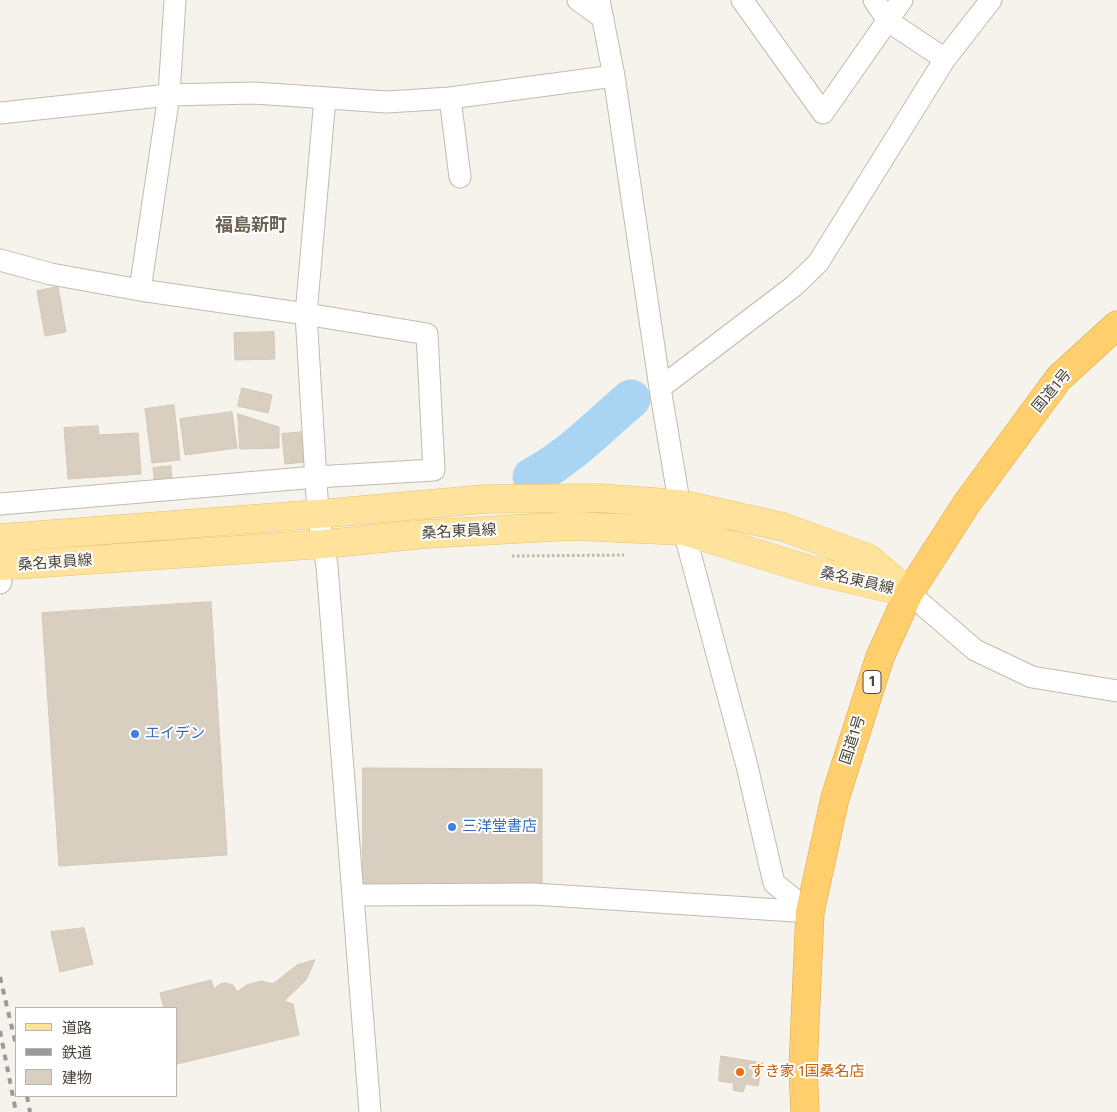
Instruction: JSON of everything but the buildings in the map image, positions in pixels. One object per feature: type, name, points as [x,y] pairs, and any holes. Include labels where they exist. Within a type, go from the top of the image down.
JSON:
[{"type":"highway","name":"国道1号","points":[[805,1112],[803,1068],[810,912],[835,798],[880,657],[909,593],[967,503],[1059,378],[1117,325]]},
{"type":"main road","name":"桑名東員線","points":[[0,538],[318,514],[485,499],[600,498],[680,504],[784,527],[868,558],[909,593]]},
{"type":"main road","name":"桑名東員線","points":[[0,577],[426,534],[572,526],[684,530],[811,570],[909,593]]},
{"type":"street","points":[[140,290],[169,95],[175,0]]},
{"type":"street","points":[[578,0],[601,9],[614,76],[660,388],[684,530],[747,766],[774,883],[810,912]]},
{"type":"street","points":[[742,0],[823,113],[902,0]]},
{"type":"street","points":[[874,0],[888,21],[945,59]]},
{"type":"street","points":[[660,388],[794,286],[818,263],[945,59],[991,0]]},
{"type":"street","points":[[0,113],[169,95],[254,93],[387,102],[450,98],[614,76]]},
{"type":"street","points":[[325,98],[306,314],[318,514],[324,544],[370,1112]]},
{"type":"street","points":[[450,98],[460,176]]},
{"type":"street","points":[[0,260],[51,274],[140,290],[427,334],[434,470],[316,477],[0,504]]},
{"type":"street","points":[[909,593],[975,650],[983,654],[1032,677],[1117,691]]},
{"type":"street","points":[[352,895],[534,894],[810,912]]},
{"type":"waterway","points":[[532,477],[559,461],[631,399]]},
{"type":"railway","points":[[0,977],[15,1041]]},
{"type":"railway","points":[[0,1031],[16,1112]]},
{"type":"railway","points":[[27,1097],[30,1112]]},
{"type":"place","name":"エイデン","points":[[135,734]]},
{"type":"place","name":"三洋堂書店","points":[[452,827]]},
{"type":"place","name":"すき家 1国桑名店","points":[[740,1072]]},
{"type":"district","name":"福島新町","points":[[251,226]]}]
